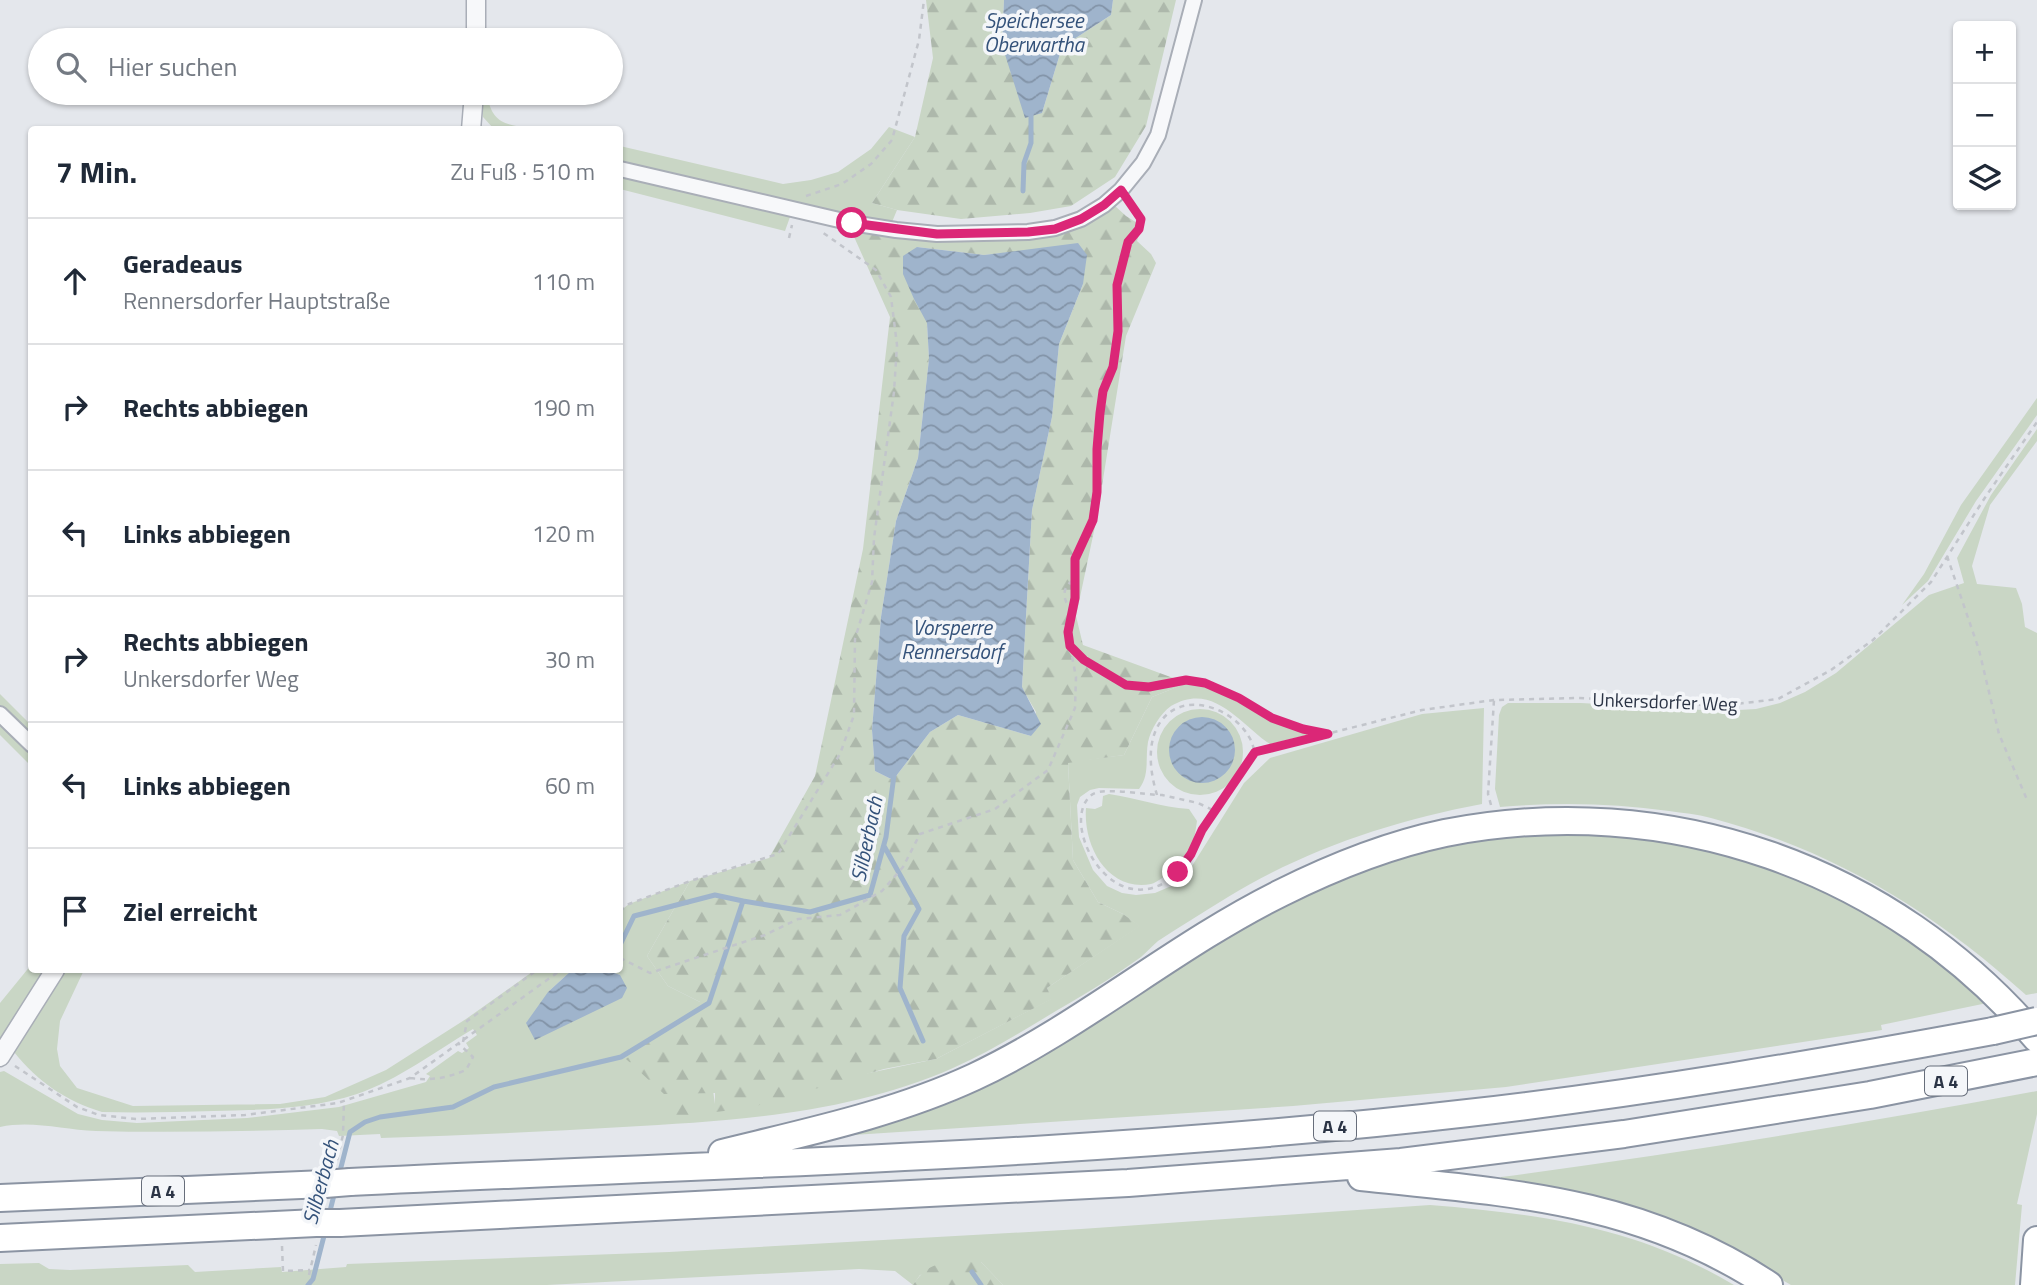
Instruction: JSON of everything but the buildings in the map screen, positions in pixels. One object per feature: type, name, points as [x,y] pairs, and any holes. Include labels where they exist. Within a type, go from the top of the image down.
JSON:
[{"type":"highway","points":[[670,1167],[850,1121],[936,1094],[1053,1034],[1239,915],[1278,894],[1328,871],[1401,844],[1445,833],[1495,826],[1577,821],[1665,828],[1751,848],[1793,863],[1833,880],[1919,930],[1980,978],[2037,1039]]},
{"type":"highway","name":"A 4","points":[[0,1198],[862,1159],[1337,1126],[1466,1114],[1620,1094],[1867,1054],[2037,1021]]},
{"type":"highway","name":"A 4","points":[[0,1238],[1043,1188],[1303,1171],[1475,1154],[1624,1134],[1870,1095],[2030,1064]]},
{"type":"highway","points":[[1303,1171],[1536,1196],[1594,1208],[1670,1233],[1769,1285]]},
{"type":"highway","points":[[2034,1285],[2037,1240]]},
{"type":"street","points":[[476,28],[477,0]]},
{"type":"street","points":[[623,170],[852,223],[937,234],[1055,229],[1081,219],[1104,205],[1121,190],[1143,163],[1158,135],[1194,0]]},
{"type":"street","points":[[471,126],[473,105]]},
{"type":"street","points":[[0,714],[28,741]]},
{"type":"street","points":[[0,1057],[53,973]]},
{"type":"path","points":[[814,200],[803,197],[842,184],[871,164],[892,140],[919,40],[924,0]]},
{"type":"path","points":[[623,960],[650,973],[765,935],[798,919],[840,915],[882,891],[903,867],[920,834],[995,809],[1048,770],[1075,708],[1076,677],[1068,632],[1075,598],[1075,559],[1093,520],[1097,492],[1100,413],[1103,391],[1113,367],[1118,331],[1117,285],[1128,242],[1139,229],[1141,219],[1121,190]]},
{"type":"path","points":[[623,909],[690,881],[778,854],[840,754],[854,715],[855,639],[872,582],[874,538],[894,392],[897,345],[891,297],[876,270],[795,211]]},
{"type":"path","name":"Unkersdorfer Weg","points":[[1255,752],[1422,710],[1494,700],[1579,698],[1719,706],[1778,699],[1831,670],[1873,640],[1931,582],[2037,422]]},
{"type":"path","points":[[1947,556],[1979,650],[1999,734],[2028,802]]},
{"type":"path","points":[[1072,611],[1066,603],[1065,589],[1067,584],[1075,579]]},
{"type":"path","points":[[1070,646],[1084,660],[1126,685],[1149,687],[1186,680],[1205,683],[1239,698],[1272,718],[1328,734]]},
{"type":"path","points":[[1494,700],[1488,794],[1495,826]]},
{"type":"path","points":[[1157,795],[1152,779],[1151,755],[1154,734],[1162,720],[1175,708],[1191,704],[1212,708],[1226,715],[1249,736],[1255,752],[1178,872],[1164,884],[1149,888],[1118,885],[1105,876],[1084,841],[1081,817],[1083,806],[1093,794],[1103,792],[1157,795],[1177,798],[1215,811]]},
{"type":"path","points":[[461,1043],[467,1021],[533,973]]},
{"type":"path","points":[[0,1057],[77,1108],[99,1115],[135,1119],[245,1115],[344,1101],[411,1078],[557,973]]},
{"type":"path","points":[[411,1078],[449,1078],[466,1070],[473,1057],[461,1043]]},
{"type":"path","points":[[343,1135],[344,1101]]},
{"type":"path","points":[[283,1266],[283,1271],[310,1270]]},
{"type":"green space","points":[[926,0],[1004,0],[1002,45],[1042,113],[1062,47],[1111,15],[1113,0],[1176,0],[1146,126],[1115,177],[1071,206],[1030,213],[961,219],[897,210],[872,203],[915,137],[933,58]]},
{"type":"green space","points":[[482,105],[490,105],[496,117],[516,126],[491,126],[483,117]]},
{"type":"green space","points":[[889,127],[915,137],[872,203],[897,210],[892,222],[805,206],[623,162],[623,147],[783,184],[838,172],[871,149]]},
{"type":"green space","points":[[623,178],[790,217],[785,231],[623,190]]},
{"type":"green space","points":[[1114,205],[1142,226],[1137,241],[1156,263],[1126,336],[1097,517],[1076,616],[1083,645],[1187,683],[1152,697],[1124,755],[1068,763],[1073,860],[1098,902],[1140,926],[1047,988],[1052,999],[936,1059],[884,1069],[749,1108],[682,1116],[667,1115],[667,1104],[715,1104],[715,1093],[664,1094],[626,1059],[700,1002],[668,986],[647,956],[690,881],[769,858],[815,776],[863,549],[890,317],[851,230],[956,241],[1038,238],[1071,229]],"holes":[[[917,247],[984,255],[1032,250],[1083,284],[1059,344],[1052,417],[1032,510],[1022,688],[1036,712],[1031,736],[958,715],[930,732],[893,780],[875,771],[872,730],[881,617],[896,521],[918,458],[929,359]]]},
{"type":"green space","points":[[2037,398],[2037,415],[1976,501],[1928,581],[1902,605],[1924,574],[1961,505]]},
{"type":"green space","points":[[2037,429],[2037,441],[1990,505],[1972,566],[1977,584],[2016,588],[2022,604],[2025,627],[2037,633],[2037,993],[2026,995],[1955,936],[1879,887],[1799,847],[1756,831],[1700,816],[1627,806],[1542,804],[1500,807],[1495,789],[1499,715],[1502,707],[1508,703],[1581,703],[1720,711],[1756,709],[1780,703],[1805,692],[1836,673],[1929,595],[1964,583],[1957,558],[1991,495]]},
{"type":"green space","points":[[1187,683],[1199,685],[1219,692],[1278,722],[1323,731],[1270,744],[1225,708],[1213,702],[1186,700],[1167,709],[1151,732],[1146,772],[1139,789],[1090,790],[1080,797],[1077,805],[1079,837],[1093,870],[1107,886],[1122,893],[1155,893],[1176,884],[1192,866],[1244,783],[1270,758],[1422,714],[1484,708],[1482,804],[1383,828],[1288,865],[1211,908],[1158,941],[1141,957],[1106,981],[989,1050],[914,1083],[832,1105],[707,1122],[381,1138],[380,1134],[339,1136],[337,1131],[322,1129],[152,1132],[24,1125],[0,1127],[0,1072],[4,1071],[78,1114],[102,1120],[137,1123],[247,1118],[339,1107],[426,1082],[430,1076],[426,1074],[458,1051],[462,1053],[469,1048],[466,1043],[477,1035],[473,1029],[387,1081],[357,1094],[322,1103],[250,1110],[102,1112],[76,1102],[54,1089],[14,1052],[61,973],[83,973],[60,1021],[57,1049],[60,1066],[77,1088],[133,1106],[280,1104],[325,1097],[386,1070],[466,1019],[531,973],[569,973],[548,992],[620,975],[614,973],[623,973],[623,909],[690,881],[647,956],[668,986],[700,1002],[715,1104],[667,1104],[668,1115],[936,1059],[1051,999],[1047,988],[1139,926],[1123,914],[1098,902],[1073,860],[1068,762],[1124,755],[1152,697]]},
{"type":"green space","points":[[0,694],[28,722],[28,735],[0,708]]},
{"type":"green space","points":[[1200,709],[1224,716],[1236,728],[1243,752],[1236,776],[1224,788],[1200,795],[1176,788],[1164,776],[1157,752],[1164,728],[1176,716]]},
{"type":"green space","points":[[0,725],[28,752],[28,763],[0,735]]},
{"type":"green space","points":[[1109,794],[1189,809],[1197,821],[1190,847],[1175,867],[1156,882],[1135,885],[1122,881],[1110,873],[1094,850],[1086,822],[1086,808],[1095,809],[1102,806],[1103,796]]},
{"type":"green space","points":[[1588,832],[1653,839],[1708,849],[1801,879],[1886,921],[1992,1002],[1881,1025],[1882,1030],[1506,1087],[1293,1106],[853,1135],[853,1132],[941,1107],[985,1087],[1015,1071],[1227,938],[1315,889],[1383,864],[1448,847],[1516,837]]},
{"type":"green space","points":[[28,969],[28,973],[43,973],[0,1043],[0,1003]]},
{"type":"green space","points":[[2037,1091],[2037,1114],[2017,1204],[2022,1205],[2015,1285],[1791,1285],[1691,1228],[1634,1206],[1552,1186],[1501,1181],[1501,1177],[1770,1137]]},
{"type":"green space","points":[[1430,1205],[1510,1213],[1587,1227],[1661,1249],[1734,1285],[1003,1285],[981,1262],[920,1275],[913,1285],[895,1271],[859,1269],[547,1285],[0,1285],[0,1264],[39,1263],[49,1269],[70,1270],[188,1265],[195,1272],[281,1267],[282,1272],[346,1267],[347,1264],[669,1252],[1081,1229]]},
{"type":"green space","points":[[965,1261],[981,1262],[1003,1285],[913,1285],[929,1268]]},
{"type":"water","name":"Speichersee Oberwartha","points":[[1004,0],[1113,0],[1111,15],[1062,47],[1042,113],[1025,118],[1002,45]]},
{"type":"water","name":"Vorsperre Rennersdorf","points":[[1078,243],[1087,255],[1083,284],[1059,344],[1052,417],[1032,510],[1022,687],[1041,724],[1031,736],[958,715],[930,732],[893,780],[875,771],[872,730],[881,617],[896,521],[918,458],[929,359],[927,323],[903,274],[903,256],[917,247],[984,255]]},
{"type":"water","points":[[1202,717],[1225,727],[1235,750],[1225,773],[1202,783],[1179,773],[1169,750],[1179,727]]},
{"type":"water","points":[[569,973],[614,973],[620,975],[627,988],[622,998],[535,1040],[526,1023],[548,992]]},
{"type":"waterway","name":"Silberbach","points":[[1023,191],[1024,163],[1031,143],[1031,112]]},
{"type":"waterway","name":"Silberbach","points":[[339,1175],[350,1132],[365,1122],[380,1117],[453,1107],[494,1087],[621,1057],[709,1003],[743,901],[810,912],[870,895],[886,837],[894,775]]},
{"type":"waterway","points":[[884,846],[919,909],[904,936],[900,988],[923,1041]]},
{"type":"waterway","points":[[623,939],[634,916],[715,895],[743,901]]},
{"type":"waterway","name":"Silberbach","points":[[329,1215],[335,1191]]},
{"type":"waterway","name":"Silberbach","points":[[308,1285],[313,1279],[325,1232]]},
{"type":"waterway","points":[[972,1272],[981,1285]]},
{"type":"route","points":[[852,223],[937,234],[1055,229],[1081,219],[1104,205],[1121,190],[1141,219],[1139,229],[1128,242],[1117,285],[1118,331],[1113,367],[1103,391],[1100,413],[1097,492],[1093,520],[1075,559],[1075,598],[1068,632],[1070,646],[1084,660],[1126,685],[1149,687],[1186,680],[1205,683],[1239,698],[1272,718],[1328,734],[1255,752],[1202,830],[1191,854],[1178,872]]}]
